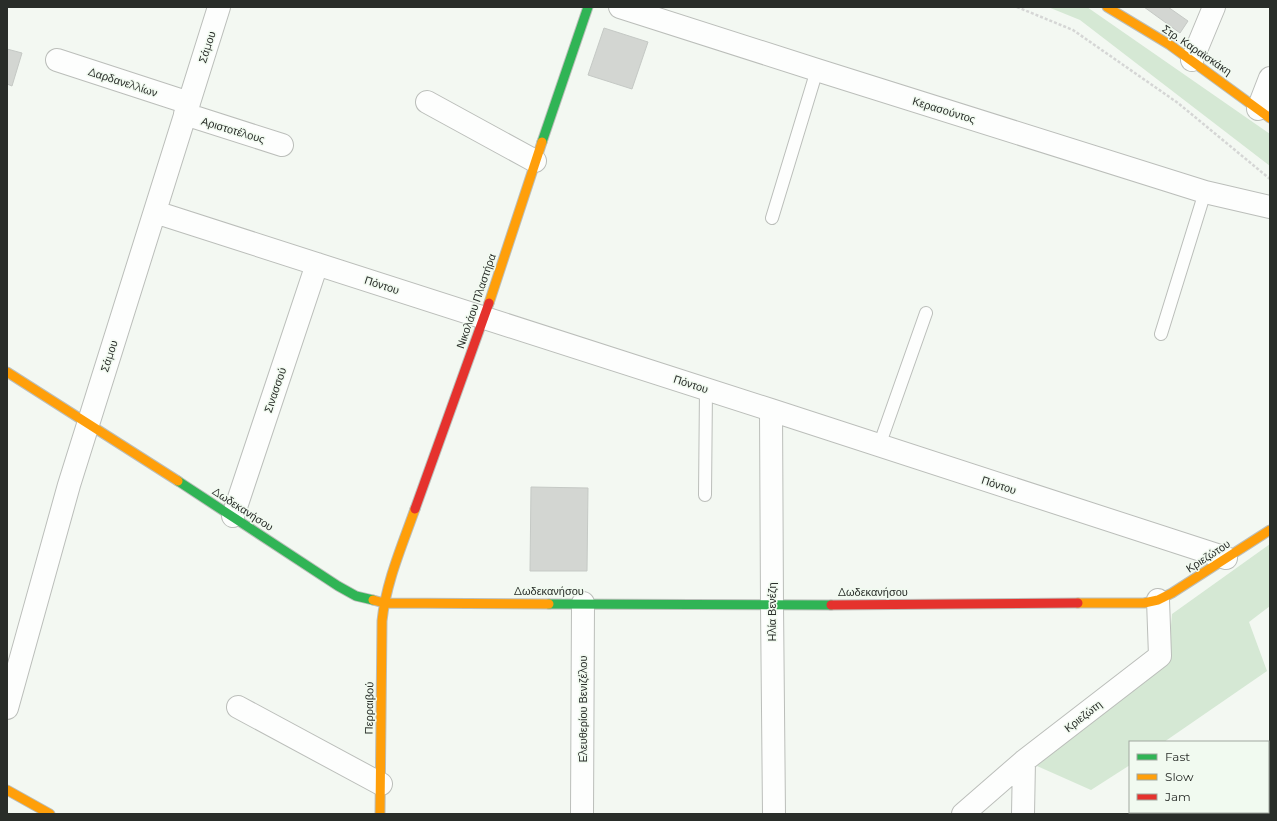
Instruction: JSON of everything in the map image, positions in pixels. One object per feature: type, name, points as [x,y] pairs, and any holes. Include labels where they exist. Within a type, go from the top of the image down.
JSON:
[{"type":"street","name":"Σάμου","points":[[7,708],[69,485],[220,7]]},
{"type":"street","name":"Νικολάου Πλαστήρα","points":[[384,603],[390,576],[484,318],[534,161],[562,85],[588,7]]},
{"type":"street","name":"Κερασούντος","points":[[620,7],[1205,192],[1270,207]]},
{"type":"street","name":"Στρ. Καραϊσκάκη","points":[[1107,7],[1192,60],[1264,113]]},
{"type":"street","points":[[1192,60],[1214,7]]},
{"type":"street","name":"Δαρδανελλίων","points":[[57,60],[187,109]]},
{"type":"street","points":[[1264,113],[1270,78]]},
{"type":"street","points":[[427,102],[534,161]]},
{"type":"street","name":"Αριστοτέλους","points":[[187,109],[282,145]]},
{"type":"street","name":"Πόντου","points":[[155,212],[1226,558]]},
{"type":"street","name":"Σινασσού","points":[[233,516],[317,264]]},
{"type":"street","name":"Δωδεκανήσου","points":[[7,372],[233,516],[344,589],[356,596],[384,603],[772,605],[1144,603],[1158,600]]},
{"type":"street","name":"Ηλία Βενέζη","points":[[771,410],[774,814]]},
{"type":"street","name":"Κριεζώτου","points":[[1158,600],[1172,593],[1270,530]]},
{"type":"street","name":"Κριεζώτη","points":[[963,814],[1024,761],[1160,656],[1158,600]]},
{"type":"street","name":"Περραιβού","points":[[380,814],[382,621],[384,603]]},
{"type":"street","name":"Ελευθερίου Βενιζέλου","points":[[582,814],[583,603]]},
{"type":"street","points":[[238,707],[381,784]]},
{"type":"street","points":[[1023,814],[1024,761]]},
{"type":"street","points":[[7,790],[50,814]]},
{"type":"lane","points":[[772,218],[817,70]]},
{"type":"lane","points":[[1161,334],[1205,192]]},
{"type":"lane","points":[[879,446],[926,313]]},
{"type":"lane","points":[[705,495],[706,389]]},
{"type":"path","points":[[1017,7],[1073,30],[1178,104],[1270,179]]},
{"type":"green space","points":[[1048,7],[1087,7],[1270,134],[1270,166],[1080,20]]},
{"type":"green space","points":[[1270,544],[1270,606],[1249,622],[1267,671],[1165,741],[1129,741],[1129,766],[1091,790],[1037,766],[1168,658],[1172,614]]},
{"type":"building","points":[[1144,7],[1168,7],[1188,21],[1180,33]]},
{"type":"building","points":[[604,28],[648,42],[632,89],[588,75]]},
{"type":"building","points":[[7,49],[22,53],[12,86],[7,84]]},
{"type":"building","points":[[531,487],[588,488],[587,571],[530,571]]},
{"type":"traffic: fast","points":[[542,142],[588,7]]},
{"type":"traffic: fast","points":[[178,481],[338,586],[356,596],[373,600]]},
{"type":"traffic: fast","points":[[549,604],[831,605]]},
{"type":"traffic: slow","points":[[1107,7],[1170,45],[1270,118]]},
{"type":"traffic: slow","points":[[489,303],[542,142]]},
{"type":"traffic: slow","points":[[7,372],[178,481]]},
{"type":"traffic: slow","points":[[380,814],[382,621],[391,578],[415,509]]},
{"type":"traffic: slow","points":[[1078,603],[1144,603],[1158,600],[1172,593],[1270,530]]},
{"type":"traffic: slow","points":[[373,600],[384,603],[549,604]]},
{"type":"traffic: slow","points":[[7,790],[50,814]]},
{"type":"traffic: jam","points":[[415,509],[489,303]]},
{"type":"traffic: jam","points":[[831,605],[1078,603]]}]
